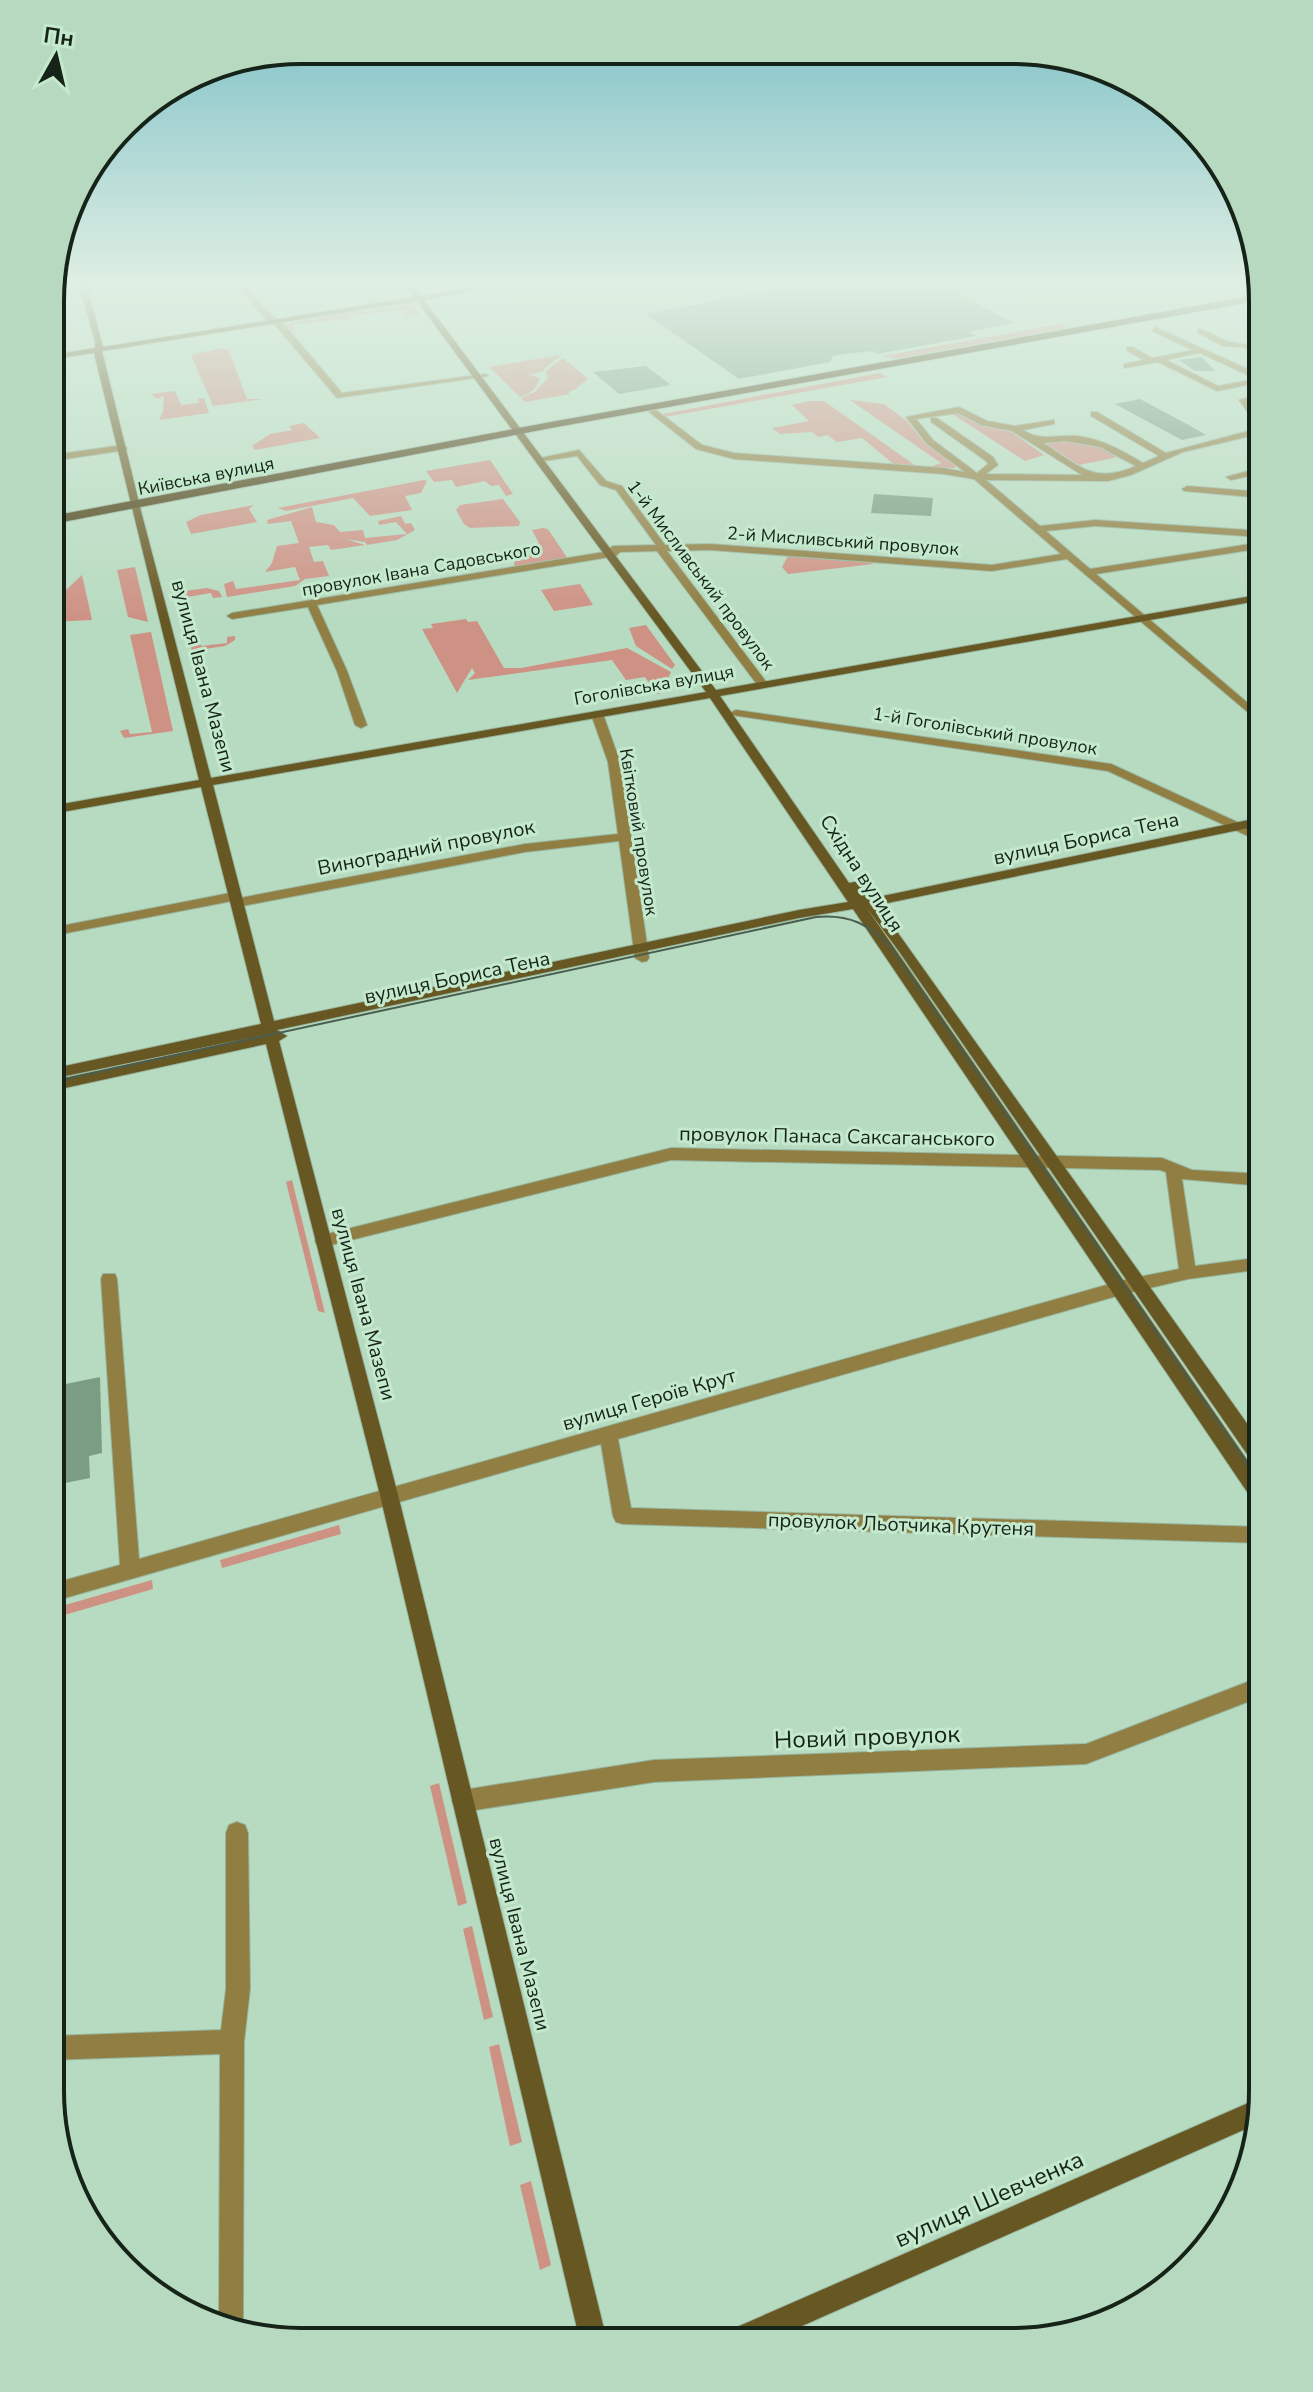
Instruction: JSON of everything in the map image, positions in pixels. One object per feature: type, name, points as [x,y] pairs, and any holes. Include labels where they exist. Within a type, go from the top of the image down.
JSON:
[{"type":"main road","name":"Київська вулиця","points":[[64,520],[737,394]]},
{"type":"main road","name":"Київська вулиця","points":[[523,433],[749,394]]},
{"type":"street","name":"вулиця Івана Мазепи","points":[[109,394],[389,1495],[591,2328]]},
{"type":"street","points":[[338,394],[358,394]]},
{"type":"street","name":"Східна вулиця","points":[[494,394],[613,552]]},
{"type":"street","points":[[1095,479],[1015,429],[984,423],[959,410],[910,417],[930,442],[977,477],[1249,710]]},
{"type":"street","points":[[653,412],[699,447],[734,456],[944,471],[977,477],[1095,479],[1117,476],[1164,455],[1249,434]]},
{"type":"street","points":[[1094,414],[1164,455]]},
{"type":"street","points":[[934,420],[990,459],[993,465],[977,477]]},
{"type":"street","points":[[1015,429],[1051,422]]},
{"type":"street","name":"Східна вулиця","points":[[523,433],[717,693],[862,905],[1052,1162],[1248,1440]]},
{"type":"street","points":[[1035,441],[1067,436],[1106,445],[1142,466]]},
{"type":"street","points":[[64,456],[123,448]]},
{"type":"street","name":"1-й Мисливський провулок","points":[[544,458],[579,453],[603,483],[619,488],[763,685]]},
{"type":"street","points":[[1231,477],[1249,473]]},
{"type":"street","points":[[1245,474],[1249,477]]},
{"type":"street","points":[[1187,489],[1249,494]]},
{"type":"street","points":[[1038,529],[1095,523],[1249,533]]},
{"type":"street","name":"2-й Мисливський провулок","points":[[613,552],[660,546],[992,568],[1070,556]]},
{"type":"street","points":[[1090,572],[1249,546]]},
{"type":"street","name":"провулок Івана Садовського","points":[[232,616],[613,552]]},
{"type":"street","name":"Гоголівська вулиця","points":[[64,808],[1249,600]]},
{"type":"street","points":[[311,603],[342,671],[361,725]]},
{"type":"street","name":"Східна вулиця","points":[[717,693],[736,713],[1031,1162],[1248,1478]]},
{"type":"street","name":"1-й Гоголівський провулок","points":[[736,713],[1111,768],[1249,833]]},
{"type":"street","name":"Квітковий провулок","points":[[597,714],[614,762],[640,953]]},
{"type":"street","name":"вулиця Бориса Тена","points":[[64,1083],[270,1033],[1249,824]]},
{"type":"street","name":"Виноградний провулок","points":[[64,930],[525,848],[623,837]]},
{"type":"street","name":"вулиця Бориса Тена","points":[[64,1072],[270,1033]]},
{"type":"street","name":"провулок Панаса Саксаганського","points":[[323,1241],[671,1154],[1162,1164],[1190,1176],[1249,1179]]},
{"type":"street","points":[[1173,1169],[1188,1273]]},
{"type":"street","name":"вулиця Героїв Крут","points":[[64,1589],[1119,1288],[1188,1273],[1248,1265]]},
{"type":"street","points":[[109,1279],[130,1569]]},
{"type":"street","name":"провулок Льотчика Крутеня","points":[[608,1434],[623,1516],[1248,1535]]},
{"type":"street","name":"Новий провулок","points":[[463,1801],[654,1771],[1086,1754],[1248,1692]]},
{"type":"street","points":[[232,2317],[232,2042],[238,1989],[237,1833]]},
{"type":"street","points":[[64,2048],[232,2042]]},
{"type":"street","name":"вулиця Шевченка","points":[[767,2328],[1247,2116]]},
{"type":"shaded area","points":[[151,394],[176,394],[181,405],[199,403],[198,399],[204,398],[209,413],[159,420],[164,396],[157,399]]},
{"type":"shaded area","points":[[208,394],[245,394],[247,399],[264,399],[213,406]]},
{"type":"shaded area","points":[[531,394],[570,394],[525,402],[521,398]]},
{"type":"shaded area","points":[[771,394],[795,394],[665,417],[663,414]]},
{"type":"shaded area","points":[[850,400],[884,404],[907,421],[924,442],[955,464],[955,468],[930,467],[941,463]]},
{"type":"shaded area","points":[[824,401],[916,466],[896,466],[862,438],[837,442],[827,435],[818,437],[812,432],[780,434],[772,428],[809,421],[792,405]]},
{"type":"shaded area","points":[[956,413],[1006,428],[1044,455],[1025,461],[954,415],[936,416]]},
{"type":"shaded area","points":[[304,423],[320,438],[255,450],[252,446],[270,434],[292,430],[289,426]]},
{"type":"shaded area","points":[[1067,439],[1102,447],[1118,457],[1079,465],[1046,444]]},
{"type":"shaded area","points":[[490,460],[513,494],[506,496],[499,485],[491,486],[485,481],[456,487],[452,480],[434,482],[426,471]]},
{"type":"shaded area","points":[[427,481],[421,493],[405,496],[412,510],[370,516],[353,498],[286,511],[278,508]]},
{"type":"shaded area","points":[[503,499],[520,522],[519,526],[470,528],[456,510],[460,505]]},
{"type":"shaded area","points":[[254,505],[249,509],[257,522],[191,534],[186,522],[201,515]]},
{"type":"shaded area","points":[[312,507],[316,522],[334,525],[340,532],[363,530],[365,538],[407,534],[396,522],[379,525],[378,521],[401,516],[405,524],[411,523],[415,530],[397,540],[367,545],[346,539],[365,545],[331,550],[328,545],[309,547],[314,562],[323,561],[329,576],[305,579],[295,586],[227,597],[224,584],[233,581],[236,589],[300,580],[295,567],[265,572],[272,563],[277,546],[299,543],[291,521],[268,524],[267,520]]},
{"type":"shaded area","points":[[548,529],[568,559],[514,567],[515,556],[539,543],[532,530]]},
{"type":"shaded area","points":[[788,556],[873,564],[788,574],[782,567]]},
{"type":"shaded area","points":[[135,567],[148,622],[128,617],[117,570]]},
{"type":"shaded area","points":[[82,575],[92,620],[64,621],[64,592]]},
{"type":"shaded area","points":[[580,584],[593,605],[554,611],[541,590]]},
{"type":"shaded area","points":[[207,588],[219,591],[222,597],[213,598],[211,593],[187,597],[201,646],[227,643],[227,637],[235,636],[235,640],[225,646],[192,651],[177,592]]},
{"type":"shaded area","points":[[466,619],[468,622],[477,621],[504,668],[521,668],[627,648],[671,672],[665,685],[659,686],[665,686],[662,693],[657,694],[645,677],[626,680],[612,660],[468,680],[475,673],[472,668],[457,693],[422,629],[433,628],[431,624]]},
{"type":"shaded area","points":[[646,625],[675,665],[672,669],[636,646],[629,628]]},
{"type":"shaded area","points":[[151,632],[173,731],[124,738],[120,731],[128,729],[130,734],[152,732],[130,635]]},
{"type":"shaded area","points":[[292,1180],[325,1313],[318,1311],[286,1182]]},
{"type":"shaded area","points":[[339,1525],[341,1534],[222,1568],[220,1560]]},
{"type":"shaded area","points":[[152,1580],[153,1589],[64,1615],[64,1605]]},
{"type":"shaded area","points":[[439,1783],[467,1903],[458,1906],[430,1786]]},
{"type":"shaded area","points":[[472,1926],[493,2017],[484,2020],[463,1929]]},
{"type":"shaded area","points":[[499,2044],[522,2142],[510,2146],[489,2047]]},
{"type":"shaded area","points":[[531,2181],[551,2265],[540,2270],[520,2185]]},
{"type":"building","points":[[1140,399],[1206,435],[1182,440],[1115,404]]},
{"type":"building","points":[[874,494],[933,498],[931,516],[871,513]]},
{"type":"building","points":[[100,1377],[102,1453],[89,1456],[90,1478],[64,1483],[64,1384]]},
{"type":"tram line","points":[[64,1079],[816,917],[849,919],[867,927],[892,949],[1248,1466]]}]
